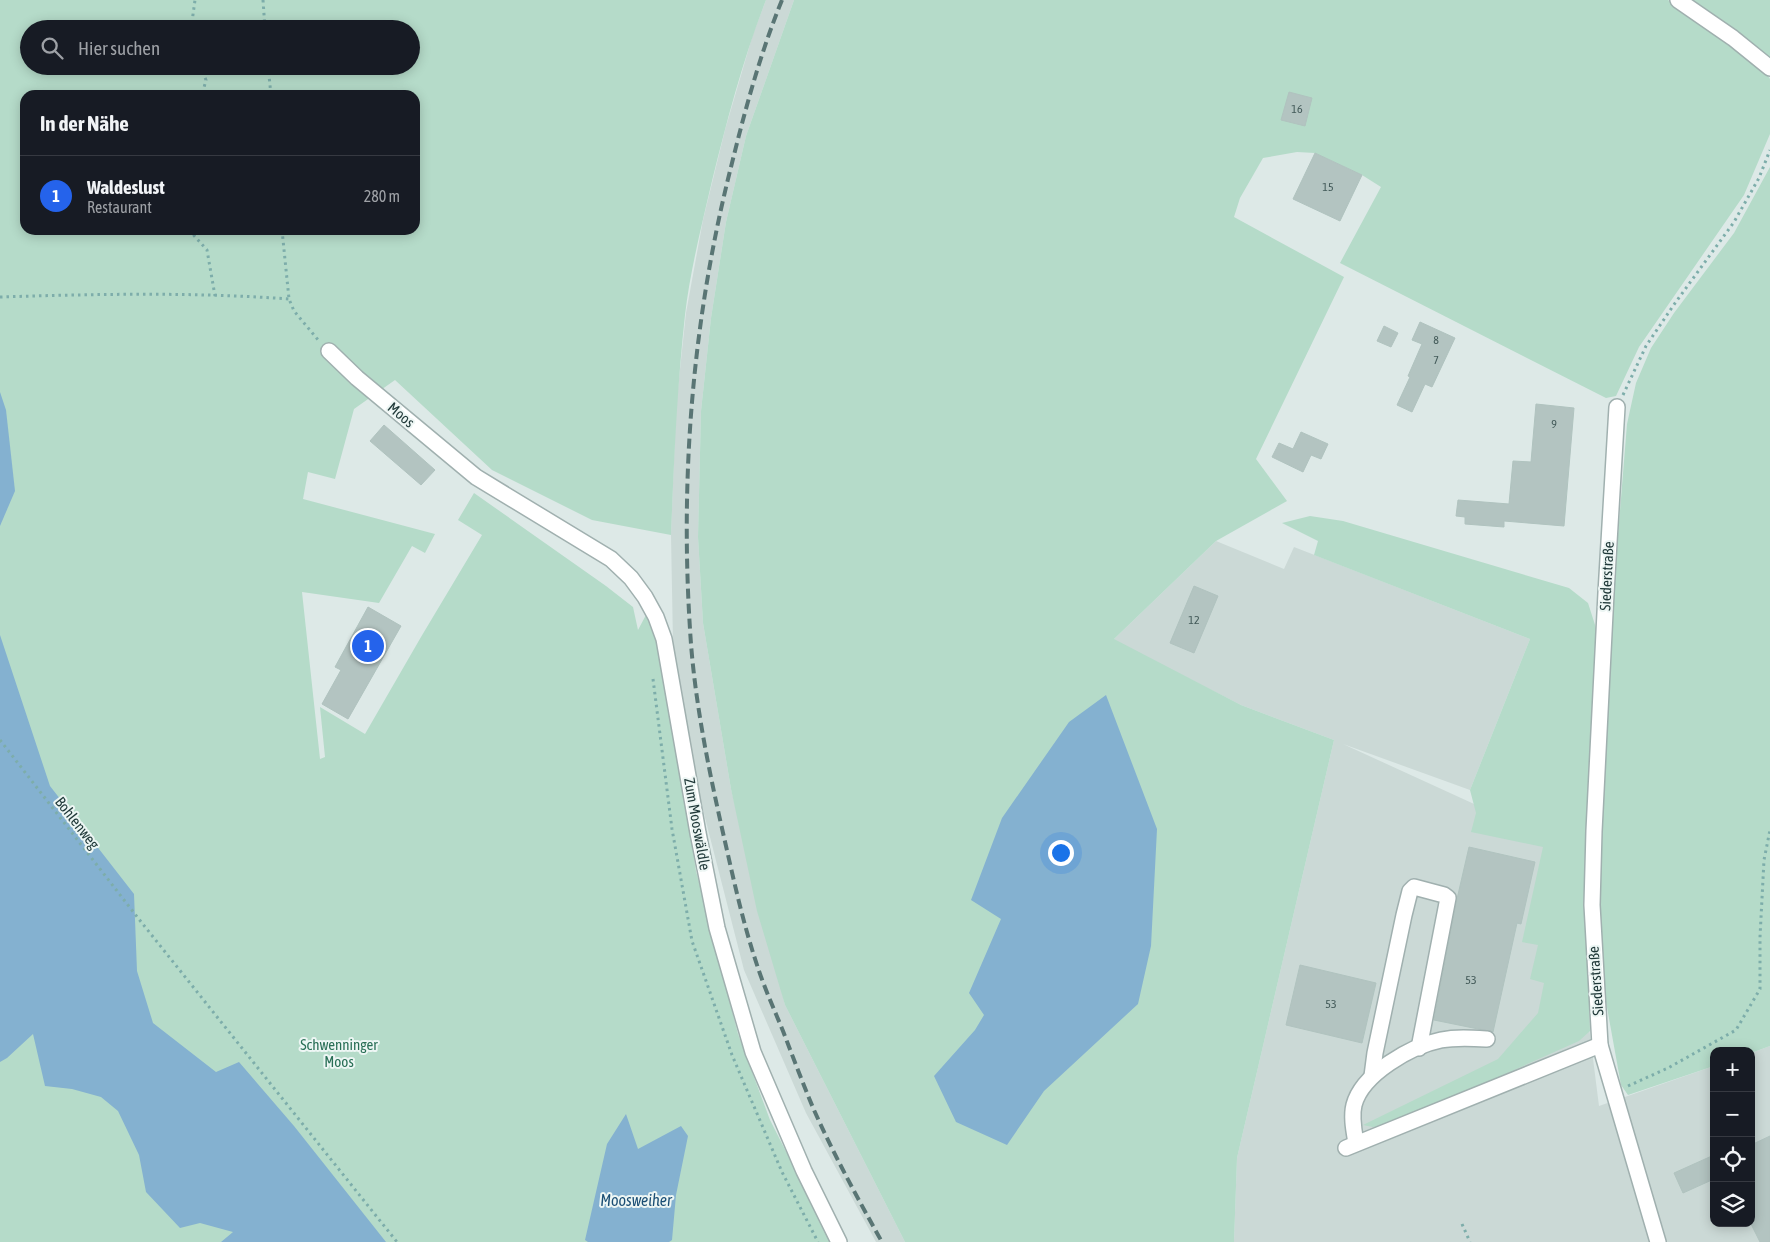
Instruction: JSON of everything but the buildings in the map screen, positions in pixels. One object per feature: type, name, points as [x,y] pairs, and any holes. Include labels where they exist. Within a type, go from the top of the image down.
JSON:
[{"type":"street","points":[[1678,0],[1733,38],[1770,68]]},
{"type":"street","name":"Moos","points":[[329,351],[356,378],[476,476]]},
{"type":"street","name":"Siederstraße","points":[[1617,407],[1594,831],[1592,905],[1600,1045],[1658,1242]]},
{"type":"street","name":"Zum Mooswäldle","points":[[476,476],[611,559],[631,578],[645,597],[656,617],[664,638],[716,928],[753,1052],[804,1172],[839,1242]]},
{"type":"street","points":[[1372,1076],[1375,1053],[1404,915],[1410,891],[1414,887],[1444,895],[1448,898],[1419,1048]]},
{"type":"street","points":[[1487,1039],[1460,1038],[1440,1040],[1392,1062],[1372,1076],[1358,1093],[1354,1106],[1351,1145],[1600,1045]]},
{"type":"path","points":[[192,20],[194,0]]},
{"type":"path","points":[[263,0],[264,20]]},
{"type":"path","points":[[203,90],[206,80],[204,75]]},
{"type":"path","points":[[269,75],[270,90]]},
{"type":"path","points":[[1617,407],[1646,346],[1734,222],[1759,178],[1770,150]]},
{"type":"path","points":[[194,235],[207,250],[215,296]]},
{"type":"path","points":[[283,235],[289,299],[294,311],[329,351]]},
{"type":"path","points":[[0,297],[84,295],[215,296],[289,299]]},
{"type":"path","points":[[653,675],[672,829],[692,941],[740,1073],[782,1172],[818,1242]]},
{"type":"path","name":"Bohlenweg","points":[[0,740],[138,918],[397,1242]]},
{"type":"path","points":[[1614,1093],[1668,1068],[1736,1030],[1760,989],[1760,937],[1764,860],[1770,830]]},
{"type":"path","points":[[1462,1224],[1470,1242]]},
{"type":"shaded area","points":[[766,0],[794,0],[746,136],[726,222],[711,318],[701,411],[698,537],[703,623],[731,789],[785,1005],[905,1242],[876,1242],[806,1113],[744,970],[701,802],[673,643],[671,535],[676,407],[686,313],[703,220],[725,130],[753,34]]},
{"type":"shaded area","points":[[1216,541],[1284,569],[1294,547],[1530,639],[1470,790],[1343,744],[1566,846],[1599,1106],[1710,1067],[1710,1227],[1755,1227],[1755,1052],[1770,1046],[1770,1242],[1234,1242],[1237,1158],[1334,740],[1241,705],[1113,640]]},
{"type":"green space","name":"Schwenninger Moos","points":[[0,0],[766,0],[730,112],[704,214],[690,282],[680,370],[671,535],[592,520],[492,470],[395,380],[354,409],[335,479],[308,472],[303,499],[435,534],[425,553],[412,546],[379,603],[302,592],[320,759],[325,757],[320,707],[365,734],[482,535],[458,520],[474,493],[633,607],[638,630],[646,615],[655,636],[658,637],[671,700],[696,871],[738,1034],[770,1120],[832,1242],[0,1242]]},
{"type":"green space","points":[[794,0],[1668,0],[1765,71],[1770,79],[1770,134],[1744,195],[1639,347],[1616,396],[1606,398],[1340,263],[1381,187],[1362,175],[1315,153],[1297,152],[1263,158],[1240,198],[1234,217],[1344,277],[1256,459],[1287,501],[1216,541],[1114,639],[1241,705],[1334,740],[1237,1158],[1234,1242],[905,1242],[785,1005],[757,911],[731,789],[703,623],[698,537],[701,411],[711,318],[726,222],[746,136]]},
{"type":"green space","points":[[1683,0],[1770,0],[1770,64]]},
{"type":"green space","points":[[1770,167],[1770,1046],[1755,1052],[1755,1047],[1710,1047],[1710,1067],[1628,1095],[1621,1085],[1599,963],[1600,802],[1627,424],[1636,383],[1651,348],[1674,313],[1734,233]]},
{"type":"green space","points":[[1310,516],[1343,521],[1569,588],[1588,603],[1596,628],[1586,882],[1590,1031],[1579,1041],[1382,1129],[1363,1125],[1498,1059],[1538,1013],[1544,983],[1530,979],[1538,945],[1522,942],[1543,847],[1471,832],[1476,813],[1470,790],[1530,639],[1314,555],[1318,541],[1282,523]]},
{"type":"water","points":[[0,392],[6,410],[15,491],[0,526]]},
{"type":"water","points":[[0,635],[50,786],[134,894],[137,971],[153,1023],[216,1072],[239,1062],[294,1126],[386,1242],[221,1242],[233,1232],[200,1223],[180,1228],[146,1192],[139,1155],[118,1111],[101,1097],[72,1089],[45,1086],[33,1034],[0,1062]]},
{"type":"water","points":[[1106,695],[1157,829],[1151,946],[1138,1004],[1044,1091],[1007,1145],[956,1122],[934,1076],[975,1030],[984,1015],[969,993],[1001,919],[971,900],[1002,818],[1069,722]]},
{"type":"water","name":"Moosweiher","points":[[626,1114],[638,1149],[681,1126],[688,1136],[676,1195],[672,1240],[669,1242],[588,1242],[585,1240],[607,1144]]},
{"type":"railway","points":[[782,0],[754,82],[731,167],[707,281],[699,338],[692,396],[687,513],[687,571],[692,656],[699,711],[714,793],[740,906],[757,965],[814,1110],[846,1177],[882,1242]]},
{"type":"place","name":"Waldeslust","points":[[368,646]]}]
